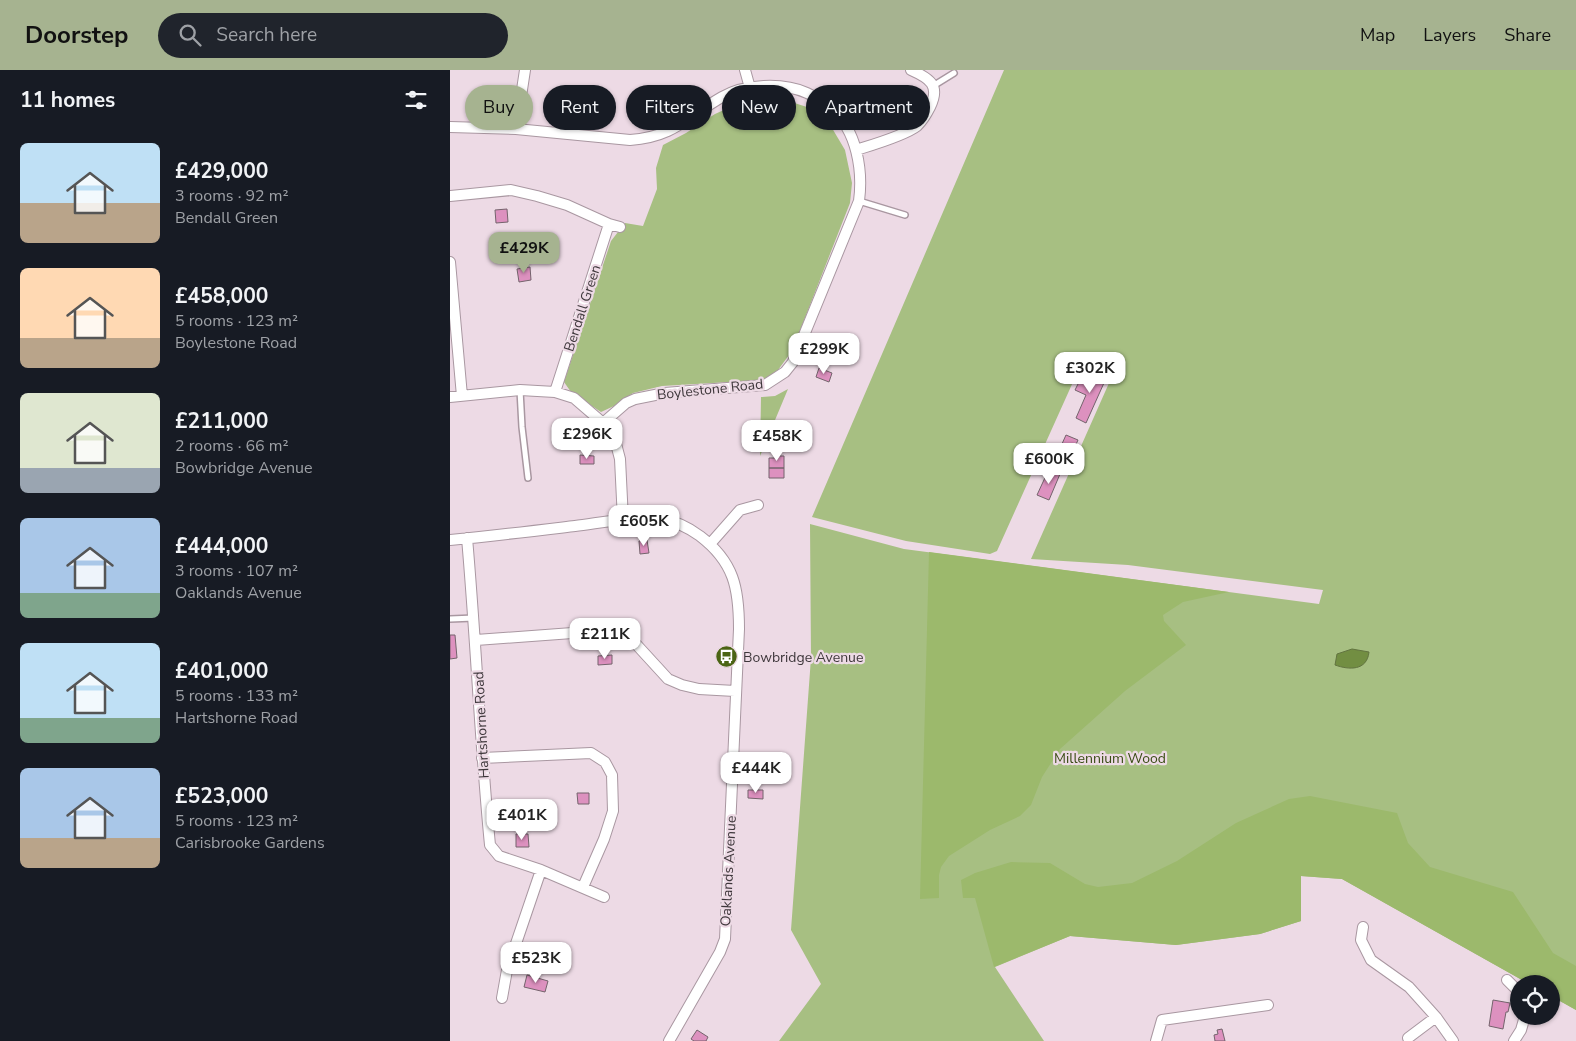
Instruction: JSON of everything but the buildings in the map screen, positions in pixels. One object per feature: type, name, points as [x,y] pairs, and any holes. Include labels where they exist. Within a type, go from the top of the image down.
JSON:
[{"type":"street","points":[[523,85],[525,70]]},
{"type":"street","points":[[745,70],[749,85]]},
{"type":"street","points":[[856,150],[892,138],[917,126],[928,111],[934,98],[933,86],[926,77],[910,70]]},
{"type":"street","points":[[796,90],[814,97],[835,113],[842,121],[856,150],[861,187],[859,201]]},
{"type":"street","points":[[526,130],[630,140],[644,139],[674,129],[722,97]]},
{"type":"street","points":[[450,127],[465,127]]},
{"type":"street","name":"Bendall Green","points":[[450,196],[511,190],[568,205],[614,226],[555,392]]},
{"type":"street","name":"Boylestone Road","points":[[603,423],[626,403],[649,395],[765,385],[785,372],[793,362],[859,201]]},
{"type":"street","points":[[450,262],[462,396]]},
{"type":"street","points":[[450,397],[520,390],[555,392],[574,398],[603,423],[615,440],[620,459],[623,520]]},
{"type":"street","points":[[710,544],[740,510],[758,505]]},
{"type":"street","name":"Oaklands Avenue","points":[[450,540],[623,520],[661,519],[677,523],[693,531],[710,544],[718,551],[732,574],[737,591],[739,621],[724,939],[720,952],[669,1041]]},
{"type":"street","name":"Hartshorne Road","points":[[467,538],[490,845],[499,856],[541,870],[604,897]]},
{"type":"street","points":[[476,640],[613,630],[635,643],[668,679],[699,689],[735,691]]},
{"type":"street","points":[[482,758],[591,753],[605,762],[612,775],[612,810],[604,840],[583,887]]},
{"type":"street","points":[[502,998],[507,970],[541,870]]},
{"type":"street","points":[[1363,927],[1362,951],[1409,987],[1436,1017],[1453,1041]]},
{"type":"street","points":[[1156,1041],[1162,1020],[1268,1005]]},
{"type":"street","points":[[1407,1039],[1436,1017]]},
{"type":"street","points":[[1514,1041],[1522,1025]]},
{"type":"lane","points":[[933,86],[954,73]]},
{"type":"lane","points":[[859,201],[905,215]]},
{"type":"lane","points":[[520,390],[528,478]]},
{"type":"lane","points":[[450,619],[474,618]]},
{"type":"green space","name":"Millennium Wood","points":[[1004,70],[1576,70],[1576,1010],[1560,1001],[1560,975],[1513,975],[1342,879],[1301,876],[1301,921],[1260,934],[1176,945],[1070,936],[995,967],[1044,1041],[779,1041],[821,984],[791,930],[811,658],[810,524],[904,549],[1319,604],[1323,590],[1128,565],[1031,559],[1113,374],[1082,362],[997,551],[990,554],[906,541],[812,517]]},
{"type":"green space","points":[[796,103],[806,107],[806,130],[833,130],[845,150],[852,183],[850,203],[792,351],[778,370],[763,380],[662,386],[633,393],[601,412],[571,392],[564,382],[611,241],[625,223],[643,226],[657,189],[656,168],[663,145],[691,130],[712,130],[712,116],[722,111],[722,130],[796,130]]},
{"type":"green space","points":[[788,389],[760,456],[761,397],[775,396]]},
{"type":"shaded area","points":[[929,552],[1229,592],[1183,602],[1163,615],[1164,621],[1186,645],[1125,691],[1060,749],[1042,777],[1031,805],[1020,816],[990,830],[949,856],[941,867],[939,875],[939,898],[920,899]]},
{"type":"shaded area","points":[[1352,649],[1369,652],[1365,663],[1356,668],[1335,665],[1337,654]]},
{"type":"shaded area","points":[[1310,796],[1397,813],[1408,843],[1430,867],[1513,892],[1553,953],[1576,966],[1576,1010],[1560,1001],[1560,975],[1513,975],[1342,879],[1301,876],[1301,921],[1260,934],[1176,945],[1070,936],[994,967],[975,898],[963,898],[961,880],[975,873],[1011,862],[1050,863],[1085,884],[1098,887],[1132,883],[1177,861],[1236,823],[1289,799]]},
{"type":"place","name":"Bowbridge Avenue","points":[[727,657]]}]
